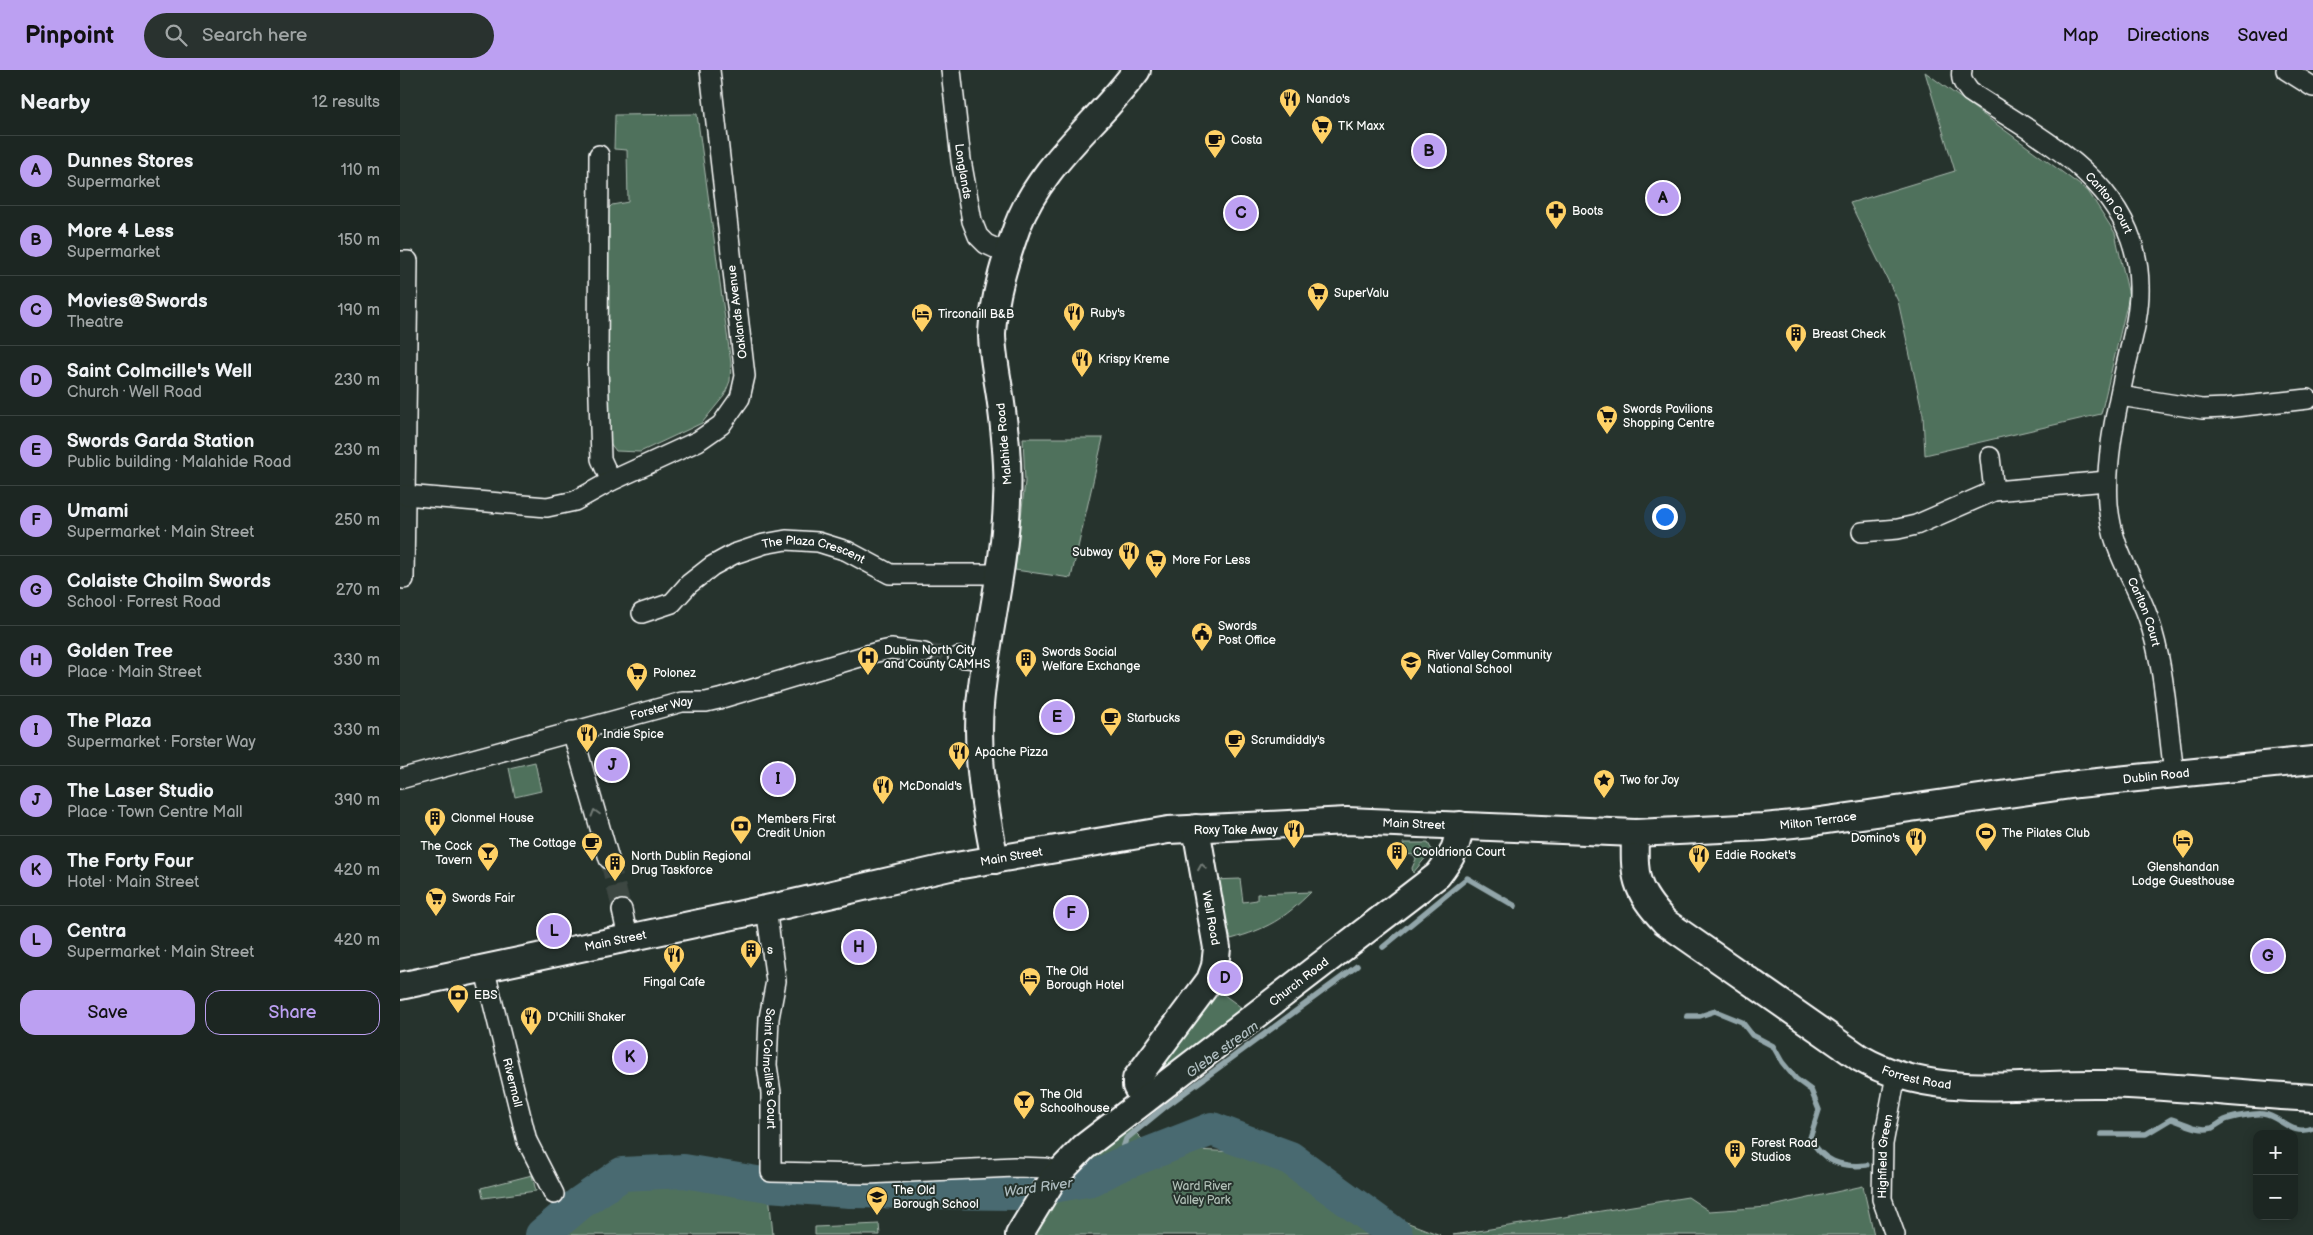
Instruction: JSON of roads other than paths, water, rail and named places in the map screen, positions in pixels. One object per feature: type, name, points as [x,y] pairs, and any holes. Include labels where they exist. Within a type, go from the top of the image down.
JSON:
[{"type":"main road","name":"Malahide Road","points":[[995,860],[986,811],[979,744],[985,660],[1000,574],[1008,477],[1005,431],[992,335],[995,300],[1018,224],[1040,182],[1070,145],[1104,111],[1136,70]]},
{"type":"main road","name":"Dublin Road","points":[[2000,794],[2174,773],[2313,760]]},
{"type":"main road","name":"Milton Terrace","points":[[1635,833],[1764,827],[1813,822],[2000,794]]},
{"type":"main road","name":"Main Street","points":[[400,986],[950,867],[1168,830],[1347,820],[1635,833]]},
{"type":"main road","name":"Church Road","points":[[1019,1235],[1036,1205],[1057,1175],[1084,1146],[1438,875],[1458,845],[1460,825]]},
{"type":"main road","name":"Well Road","points":[[1144,1100],[1136,1086],[1136,1079],[1210,980],[1215,966],[1217,948],[1196,828]]},
{"type":"main road","name":"Forrest Road","points":[[1635,833],[1635,872],[1640,890],[1648,904],[1665,922],[1860,1058],[1896,1075],[1942,1084],[2105,1084],[2313,1098]]},
{"type":"street","name":"Oaklands Avenue","points":[[405,496],[548,507],[575,501],[611,481],[698,442],[721,425],[740,398],[745,376],[710,70]]},
{"type":"street","name":"Longlands","points":[[951,70],[961,160],[972,221],[978,236],[986,244],[1008,254]]},
{"type":"street","name":"Carlton Court","points":[[1962,70],[1960,77],[1970,92],[2081,168],[2112,200],[2123,218],[2138,262],[2140,287],[2138,308],[2120,396],[2107,481],[2113,536],[2120,559],[2148,616],[2156,648],[2163,684],[2174,773]]},
{"type":"street","points":[[2286,70],[2313,87]]},
{"type":"street","points":[[599,155],[598,366],[600,450],[601,459],[611,481]]},
{"type":"street","points":[[400,261],[408,261],[404,579]]},
{"type":"street","points":[[2120,396],[2202,409],[2235,408],[2308,399]]},
{"type":"street","points":[[1990,456],[1994,491]]},
{"type":"street","points":[[1862,532],[1916,525],[1994,491],[2107,481]]},
{"type":"street","name":"The Plaza Crescent","points":[[642,613],[672,603],[689,584],[712,566],[734,554],[764,544],[786,540],[818,542],[846,550],[890,574],[1000,574]]},
{"type":"street","name":"Forster Way","points":[[400,779],[682,702],[706,702],[719,699],[877,652],[891,649],[924,653]]},
{"type":"street","points":[[958,657],[985,660]]},
{"type":"street","points":[[572,731],[609,860]]},
{"type":"street","name":"Saint Colmcille's Court","points":[[766,908],[776,980],[769,1018],[767,1056],[771,1092],[771,1172],[867,1174],[1014,1167],[1046,1168],[1057,1175]]},
{"type":"street","points":[[622,910],[628,938]]},
{"type":"street","name":"Rivermall","points":[[484,968],[527,1142],[554,1194]]},
{"type":"street","name":"Highfield Green","points":[[1895,1235],[1882,1199],[1883,1144],[1896,1075]]},
{"type":"waterway","name":"Glebe stream","points":[[1383,947],[1467,878],[1515,906]]},
{"type":"waterway","name":"Glebe stream","points":[[1117,1166],[1126,1139],[1165,1107],[1357,966]]},
{"type":"waterway","name":"Glebe stream","points":[[1687,1016],[1700,1016],[1715,1011],[1742,1022],[1752,1035],[1773,1046],[1782,1062],[1796,1079],[1811,1090],[1819,1110],[1810,1138],[1815,1146],[1826,1157],[1841,1164],[1867,1165]]},
{"type":"waterway","name":"Glebe stream","points":[[2101,1134],[2146,1134],[2171,1119],[2196,1128],[2206,1129],[2212,1128],[2228,1119],[2259,1114],[2275,1118],[2298,1130],[2313,1128]]},
{"type":"waterway","name":"Ward River","points":[[542,1235],[580,1203],[622,1174],[684,1171],[768,1185],[850,1191],[1013,1193],[1092,1179],[1117,1166],[1212,1129],[1290,1158],[1396,1235]]},
{"type":"tunnel","points":[[924,653],[958,657]]},
{"type":"tunnel","points":[[609,859],[622,910]]},
{"type":"place","name":"Nando's","points":[[1290,118]]},
{"type":"place","name":"TK Maxx","points":[[1322,145]]},
{"type":"place","name":"More 4 Less","points":[[1429,151]]},
{"type":"place","name":"Costa","points":[[1215,159]]},
{"type":"place","name":"Dunnes Stores","points":[[1663,198]]},
{"type":"place","name":"Movies@Swords","points":[[1241,213]]},
{"type":"place","name":"Boots","points":[[1556,230]]},
{"type":"place","name":"SuperValu","points":[[1318,312]]},
{"type":"place","name":"Ruby's","points":[[1074,332]]},
{"type":"place","name":"Tirconaill B&B","points":[[922,333]]},
{"type":"place","name":"Breast Check","points":[[1796,353]]},
{"type":"place","name":"Krispy Kreme","points":[[1082,378]]},
{"type":"place","name":"Swords Pavilions Shopping Centre","points":[[1607,435]]},
{"type":"place","name":"Subway","points":[[1129,571]]},
{"type":"place","name":"More For Less","points":[[1156,579]]},
{"type":"place","name":"Swords Post Office","points":[[1202,652]]},
{"type":"place","name":"Dublin North City and County CAMHS","points":[[868,676]]},
{"type":"place","name":"Swords Social Welfare Exchange","points":[[1026,678]]},
{"type":"place","name":"River Valley Community National School","points":[[1411,681]]},
{"type":"place","name":"Polonez","points":[[637,692]]},
{"type":"place","name":"Swords Garda Station","points":[[1057,717]]},
{"type":"place","name":"Starbucks","points":[[1111,737]]},
{"type":"place","name":"Indie Spice","points":[[587,753]]},
{"type":"place","name":"Scrumdiddly's","points":[[1235,759]]},
{"type":"place","name":"The Laser Studio","points":[[612,765]]},
{"type":"place","name":"Apache Pizza","points":[[959,771]]},
{"type":"place","name":"The Plaza","points":[[778,779]]},
{"type":"place","name":"Two for Joy","points":[[1604,799]]},
{"type":"place","name":"McDonald's","points":[[883,805]]},
{"type":"place","name":"Clonmel House","points":[[435,837]]},
{"type":"place","name":"Members First Credit Union","points":[[741,845]]},
{"type":"place","name":"Roxy Take Away","points":[[1294,849]]},
{"type":"place","name":"The Pilates Club","points":[[1986,852]]},
{"type":"place","name":"Domino's","points":[[1916,857]]},
{"type":"place","name":"Glenshandan Lodge Guesthouse","points":[[2183,859]]},
{"type":"place","name":"The Cottage","points":[[592,862]]},
{"type":"place","name":"Cooldriona Court","points":[[1397,871]]},
{"type":"place","name":"The Cock Tavern","points":[[488,872]]},
{"type":"place","name":"Eddie Rocket's","points":[[1699,874]]},
{"type":"place","name":"North Dublin Regional Drug Taskforce","points":[[615,882]]},
{"type":"place","name":"Umami","points":[[1071,913]]},
{"type":"place","name":"Swords Fair","points":[[436,917]]},
{"type":"place","name":"Centra","points":[[554,931]]},
{"type":"place","name":"Golden Tree","points":[[859,947]]},
{"type":"place","name":"Colaiste Choilm Swords","points":[[2268,956]]},
{"type":"place","name":"s","points":[[751,969]]},
{"type":"place","name":"Fingal Cafe","points":[[674,974]]},
{"type":"place","name":"Saint Colmcille's Well","points":[[1225,978]]},
{"type":"place","name":"The Old Borough Hotel","points":[[1030,997]]},
{"type":"place","name":"EBS","points":[[458,1014]]},
{"type":"place","name":"D'Chilli Shaker","points":[[531,1036]]},
{"type":"place","name":"The Forty Four","points":[[630,1057]]},
{"type":"place","name":"The Old Schoolhouse","points":[[1024,1120]]},
{"type":"place","name":"Forest Road Studios","points":[[1735,1169]]},
{"type":"place","name":"The Old Borough School","points":[[877,1216]]},
{"type":"park label","name":"Ward River Valley Park","points":[[1202,1193]]}]
